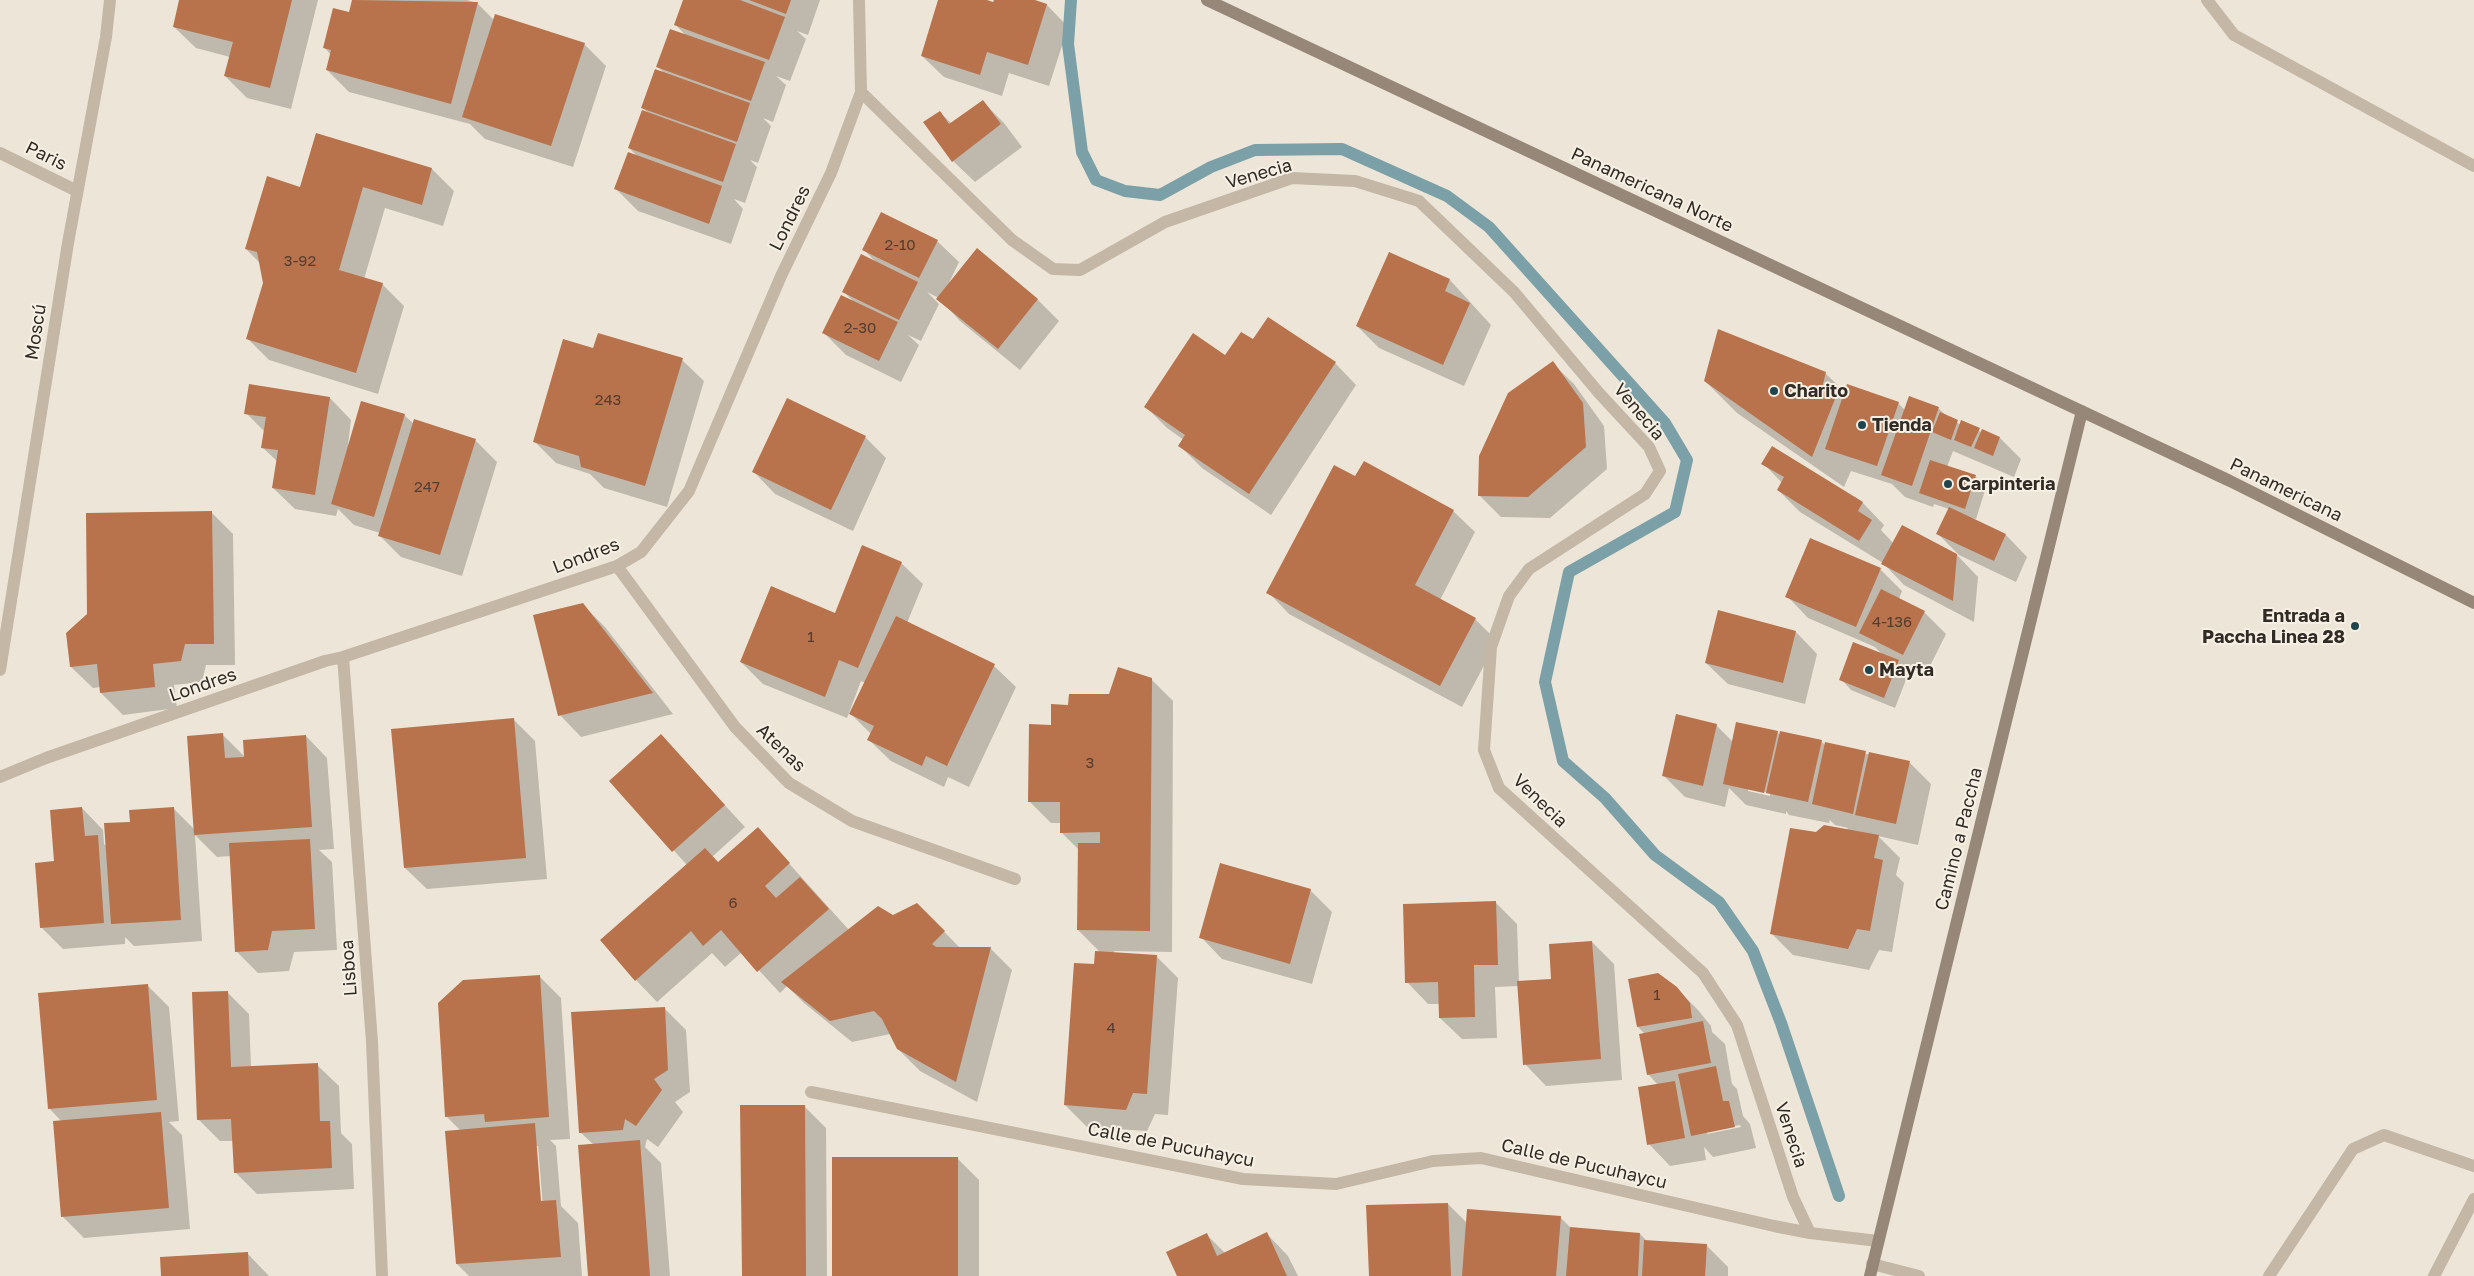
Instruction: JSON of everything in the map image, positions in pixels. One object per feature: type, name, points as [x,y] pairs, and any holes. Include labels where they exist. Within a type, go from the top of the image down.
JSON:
[{"type":"main road","name":"Panamericana Norte","points":[[1207,0],[2082,411]]},
{"type":"main road","name":"Panamericana","points":[[2082,411],[2230,481],[2474,603]]},
{"type":"main road","name":"Camino a Paccha","points":[[1871,1270],[2082,411]]},
{"type":"street","name":"Moscú","points":[[0,670],[77,191],[106,37],[110,0]]},
{"type":"street","name":"Londres","points":[[0,777],[46,758],[325,661],[343,657],[617,566],[641,552],[689,491],[781,276],[831,173],[861,92],[859,0]]},
{"type":"street","points":[[2207,0],[2234,35],[2474,166]]},
{"type":"street","name":"Venecia","points":[[861,92],[1012,240],[1053,269],[1080,270],[1165,222],[1292,178],[1355,181],[1419,201],[1514,292],[1599,393],[1649,447],[1660,471],[1645,494],[1529,569],[1509,596],[1491,648],[1484,750],[1499,788],[1703,973],[1737,1025],[1793,1197],[1810,1233]]},
{"type":"street","name":"Paris","points":[[0,153],[77,191]]},
{"type":"street","name":"Atenas","points":[[617,566],[735,727],[789,783],[852,821],[1015,879]]},
{"type":"street","name":"Lisboa","points":[[343,657],[372,1042],[382,1276]]},
{"type":"street","name":"Calle de Pucuhaycu","points":[[811,1092],[1243,1179],[1336,1184],[1433,1161],[1481,1158],[1810,1233],[1878,1241]]},
{"type":"street","points":[[2269,1276],[2353,1149],[2384,1135],[2474,1166]]},
{"type":"street","points":[[2434,1276],[2474,1199]]},
{"type":"street","points":[[1871,1270],[1919,1276]]},
{"type":"building","points":[[179,0],[292,0],[270,88],[224,76],[233,42],[173,27]]},
{"type":"building","points":[[352,0],[478,2],[451,104],[326,70],[331,50],[323,48],[333,8],[349,12]]},
{"type":"building","points":[[683,0],[740,0],[785,17],[769,60],[674,25]]},
{"type":"building","points":[[749,0],[791,0],[786,14]]},
{"type":"building","points":[[938,0],[987,0],[993,2],[994,0],[1035,0],[1047,4],[1028,65],[987,52],[980,75],[921,56]]},
{"type":"building","points":[[495,14],[585,43],[551,146],[462,117]]},
{"type":"building","points":[[670,29],[765,62],[751,101],[656,67]]},
{"type":"building","points":[[655,69],[750,103],[737,142],[641,108]]},
{"type":"building","points":[[983,100],[1001,124],[952,162],[923,122],[940,111],[949,124]]},
{"type":"building","points":[[642,110],[736,144],[723,182],[628,148]]},
{"type":"building","points":[[316,133],[432,168],[422,205],[363,187],[339,270],[383,283],[356,373],[246,339],[263,283],[257,252],[245,249],[267,176],[300,187]]},
{"type":"building","points":[[628,152],[722,186],[709,224],[614,189]]},
{"type":"building","points":[[881,212],[938,240],[919,278],[862,250]]},
{"type":"building","points":[[977,248],[1038,299],[998,349],[936,299]]},
{"type":"building","points":[[1389,252],[1450,279],[1445,291],[1470,303],[1443,365],[1356,326]]},
{"type":"building","points":[[861,254],[918,282],[899,320],[842,292]]},
{"type":"building","points":[[841,295],[898,322],[879,361],[822,333]]},
{"type":"building","points":[[1268,317],[1336,362],[1249,494],[1178,446],[1185,435],[1144,407],[1193,333],[1225,355],[1241,332],[1253,339]]},
{"type":"building","name":"Charito","points":[[1718,329],[1826,372],[1822,388],[1837,394],[1812,457],[1704,381]]},
{"type":"building","points":[[598,333],[683,358],[645,486],[581,467],[579,456],[533,442],[563,339],[593,348]]},
{"type":"building","points":[[1553,361],[1583,403],[1586,447],[1528,497],[1478,496],[1479,456],[1508,393]]},
{"type":"building","points":[[249,384],[330,397],[315,495],[272,488],[278,450],[261,448],[266,417],[244,414]]},
{"type":"building","name":"Tienda","points":[[1847,384],[1899,402],[1877,466],[1825,449]]},
{"type":"building","points":[[1909,396],[1939,407],[1912,486],[1881,475]]},
{"type":"building","points":[[787,398],[866,436],[831,510],[752,472]]},
{"type":"building","points":[[361,401],[405,414],[374,517],[331,504]]},
{"type":"building","points":[[1940,412],[1958,420],[1951,440],[1932,432]]},
{"type":"building","points":[[414,419],[476,439],[440,555],[378,536]]},
{"type":"building","points":[[1961,420],[1980,428],[1971,447],[1954,440]]},
{"type":"building","points":[[1982,429],[2000,437],[1993,456],[1974,448]]},
{"type":"building","points":[[1772,446],[1863,502],[1858,511],[1872,520],[1859,541],[1777,490],[1784,477],[1761,464]]},
{"type":"building","name":"Carpinteria","points":[[1930,460],[1976,475],[1965,509],[1919,493]]},
{"type":"building","points":[[1364,461],[1454,510],[1415,585],[1476,618],[1440,686],[1266,593],[1334,465],[1355,476]]},
{"type":"building","points":[[1949,507],[2006,534],[1994,561],[1936,534]]},
{"type":"building","points":[[212,511],[214,644],[185,644],[181,661],[153,664],[155,687],[100,693],[97,664],[70,667],[66,633],[87,614],[86,513]]},
{"type":"building","points":[[1902,525],[1957,554],[1953,601],[1881,564]]},
{"type":"building","points":[[1810,538],[1881,568],[1856,627],[1785,597]]},
{"type":"building","points":[[862,545],[902,562],[858,668],[839,660],[825,697],[740,662],[771,586],[835,613]]},
{"type":"building","points":[[1881,589],[1925,611],[1903,655],[1859,633]]},
{"type":"building","points":[[583,603],[653,693],[558,716],[533,615]]},
{"type":"building","points":[[1718,610],[1796,631],[1783,683],[1705,663]]},
{"type":"building","points":[[896,616],[995,664],[947,766],[926,756],[922,766],[867,740],[874,726],[849,714]]},
{"type":"building","name":"Mayta","points":[[1853,642],[1899,660],[1884,698],[1839,680]]},
{"type":"building","points":[[1118,667],[1152,678],[1150,931],[1077,930],[1078,843],[1100,843],[1100,832],[1060,833],[1060,802],[1028,802],[1029,724],[1051,725],[1051,704],[1068,705],[1069,694],[1109,694]]},
{"type":"building","points":[[1676,714],[1717,724],[1703,786],[1662,776]]},
{"type":"building","points":[[514,718],[526,858],[404,868],[391,729]]},
{"type":"building","points":[[1736,722],[1778,731],[1764,793],[1723,784]]},
{"type":"building","points":[[1780,731],[1822,740],[1808,802],[1766,793]]},
{"type":"building","points":[[223,733],[225,758],[244,757],[243,740],[306,735],[312,827],[194,835],[187,736]]},
{"type":"building","points":[[661,734],[725,805],[672,852],[609,781]]},
{"type":"building","points":[[1825,742],[1866,751],[1853,814],[1812,804]]},
{"type":"building","points":[[1869,752],[1910,761],[1896,824],[1855,815]]},
{"type":"building","points":[[82,807],[85,836],[98,835],[104,923],[40,928],[35,863],[54,861],[50,810]]},
{"type":"building","points":[[174,807],[181,920],[111,924],[104,823],[130,822],[129,810]]},
{"type":"building","points":[[1824,825],[1879,835],[1874,858],[1883,860],[1870,931],[1857,929],[1848,949],[1770,934],[1790,828],[1816,832]]},
{"type":"building","points":[[758,827],[790,863],[765,886],[776,898],[800,877],[829,909],[757,972],[721,930],[703,946],[691,931],[635,981],[600,940],[705,848],[718,862]]},
{"type":"building","points":[[310,839],[315,929],[272,931],[268,950],[235,952],[229,843]]},
{"type":"building","points":[[1220,863],[1311,889],[1290,964],[1199,938]]},
{"type":"building","points":[[1496,901],[1498,965],[1474,965],[1475,1017],[1439,1018],[1438,982],[1405,983],[1403,904]]},
{"type":"building","points":[[917,903],[945,931],[932,944],[936,947],[991,947],[956,1082],[897,1049],[882,1019],[874,1011],[830,1021],[781,982],[878,906],[893,915]]},
{"type":"building","points":[[1592,941],[1601,1059],[1523,1065],[1517,981],[1551,979],[1549,944]]},
{"type":"building","points":[[1095,951],[1157,955],[1147,1094],[1133,1093],[1126,1110],[1064,1105],[1074,963],[1094,964]]},
{"type":"building","points":[[1658,973],[1677,987],[1690,1003],[1692,1018],[1637,1027],[1628,979]]},
{"type":"building","points":[[540,975],[549,1117],[485,1122],[484,1114],[445,1117],[438,1003],[463,980]]},
{"type":"building","points":[[148,984],[157,1100],[48,1109],[38,993]]},
{"type":"building","points":[[228,991],[231,1067],[318,1063],[320,1121],[330,1121],[332,1168],[234,1173],[231,1119],[197,1120],[192,992]]},
{"type":"building","points":[[665,1007],[668,1070],[654,1079],[662,1090],[636,1126],[625,1119],[623,1130],[579,1133],[571,1012]]},
{"type":"building","points":[[1703,1021],[1711,1063],[1647,1075],[1639,1034]]},
{"type":"building","points":[[1716,1066],[1723,1101],[1729,1101],[1735,1127],[1691,1136],[1678,1074]]},
{"type":"building","points":[[1675,1081],[1685,1138],[1647,1145],[1638,1087]]},
{"type":"building","points":[[740,1105],[805,1105],[806,1276],[742,1276]]},
{"type":"building","points":[[161,1112],[169,1208],[61,1217],[53,1121]]},
{"type":"building","points":[[535,1123],[541,1201],[556,1200],[561,1257],[456,1264],[445,1131]]},
{"type":"building","points":[[640,1140],[650,1276],[588,1276],[578,1145]]},
{"type":"building","points":[[832,1157],[958,1157],[958,1276],[832,1276]]},
{"type":"building","points":[[1448,1203],[1451,1276],[1369,1276],[1366,1205]]},
{"type":"building","points":[[1467,1209],[1561,1216],[1556,1276],[1462,1276]]},
{"type":"building","points":[[1570,1227],[1640,1233],[1638,1276],[1566,1276]]},
{"type":"building","points":[[1267,1232],[1287,1276],[1177,1276],[1166,1252],[1207,1233],[1217,1256]]},
{"type":"building","points":[[1644,1240],[1707,1244],[1705,1276],[1642,1276]]},
{"type":"building","points":[[248,1252],[249,1276],[161,1276],[160,1257]]},
{"type":"waterway","points":[[1071,0],[1068,44],[1082,152],[1096,180],[1125,191],[1160,195],[1211,167],[1255,150],[1342,149],[1447,196],[1489,227],[1665,423],[1687,460],[1675,512],[1569,572],[1545,682],[1563,761],[1605,798],[1655,855],[1719,902],[1753,951],[1781,1023],[1839,1196]]},
{"type":"place","name":"Charito","points":[[1774,391]]},
{"type":"place","name":"Tienda","points":[[1862,425]]},
{"type":"place","name":"Carpinteria","points":[[1948,484]]},
{"type":"place","name":"Entrada a Paccha Linea 28","points":[[2355,626]]},
{"type":"place","name":"Mayta","points":[[1869,670]]}]
